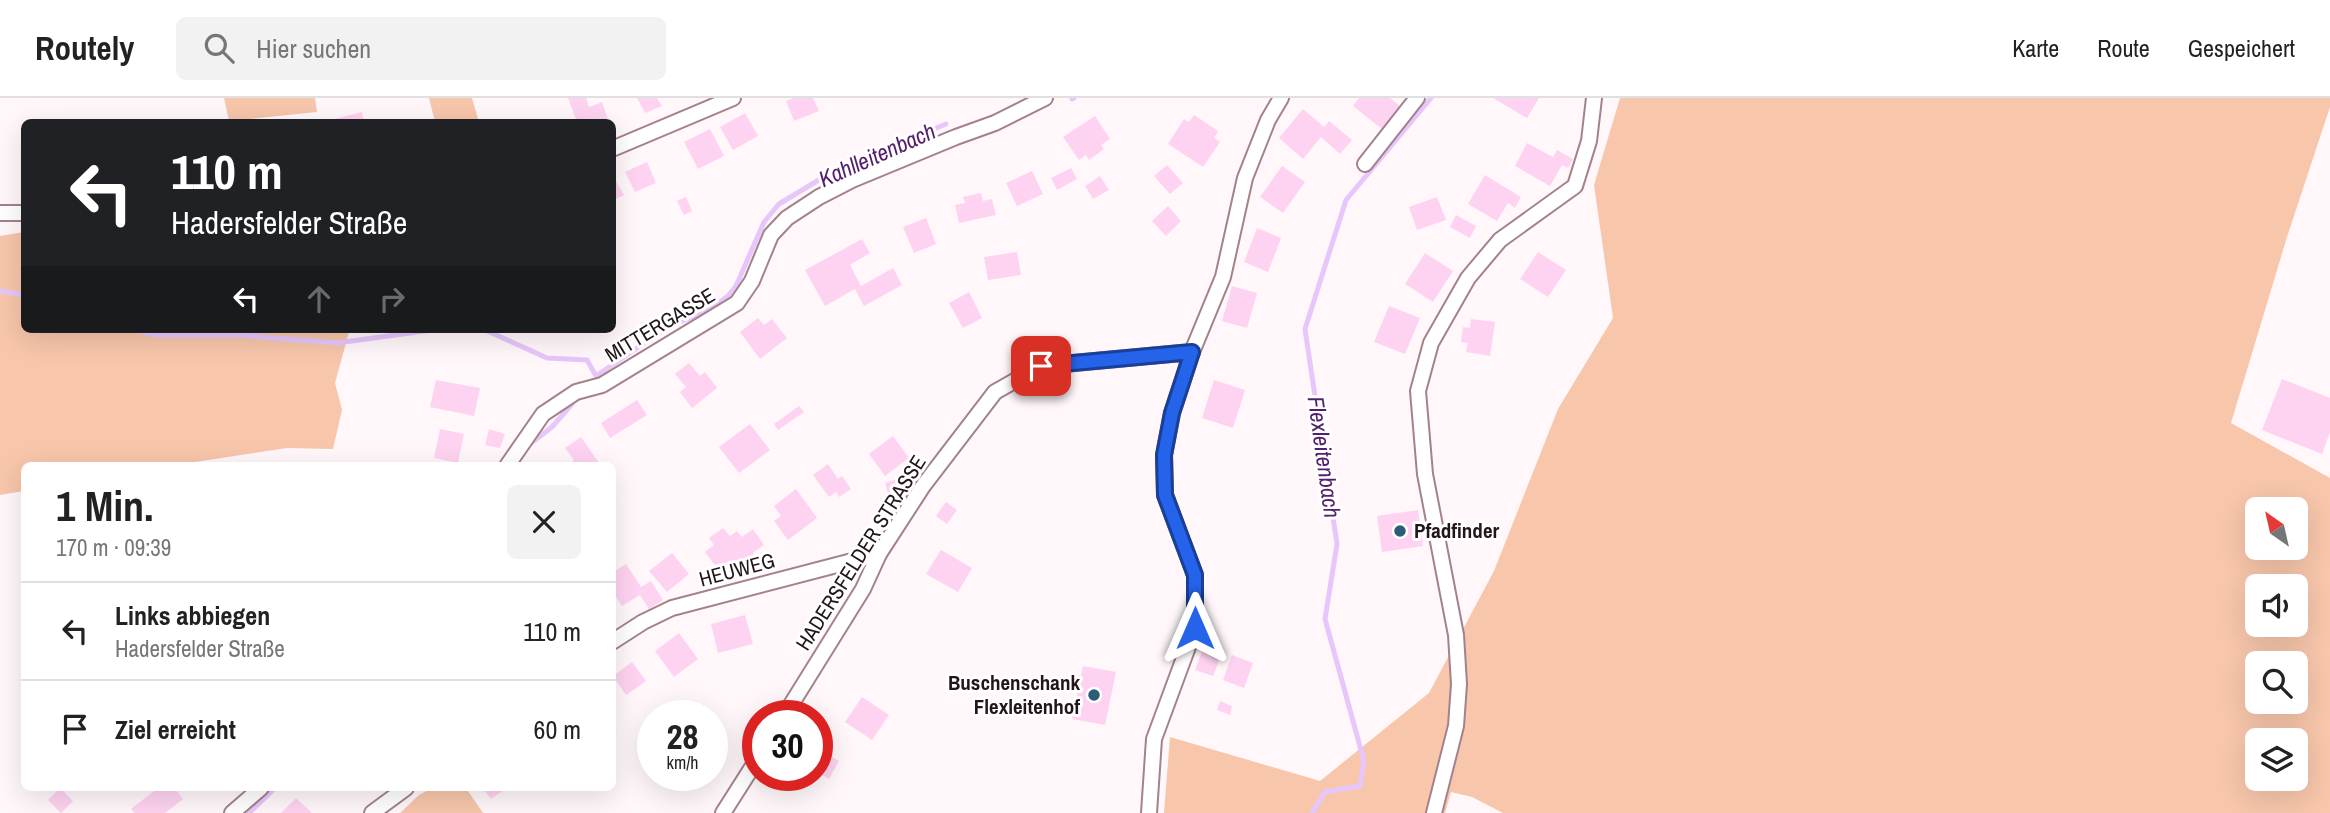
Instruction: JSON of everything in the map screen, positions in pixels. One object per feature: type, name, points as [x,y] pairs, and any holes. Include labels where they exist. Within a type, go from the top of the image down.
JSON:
[{"type":"street","points":[[616,147],[733,98]]},
{"type":"street","name":"MITTERGASSE","points":[[510,462],[543,414],[576,391],[602,385],[737,303],[752,281],[771,235],[787,218],[852,180],[995,123],[1045,98]]},
{"type":"street","points":[[1149,813],[1154,739],[1195,628],[1195,575],[1165,495],[1164,455],[1172,413],[1192,352],[1223,277],[1245,178],[1268,120],[1281,98]]},
{"type":"street","points":[[1366,164],[1416,98]]},
{"type":"street","points":[[1434,813],[1456,726],[1459,684],[1456,635],[1425,474],[1418,391],[1431,344],[1468,278],[1500,240],[1575,186],[1589,141],[1594,98]]},
{"type":"street","points":[[0,213],[21,213]]},
{"type":"street","name":"HADERSFELDER STRASSE","points":[[794,700],[863,589],[879,554],[923,486],[995,392],[1041,366],[1192,352]]},
{"type":"street","name":"HEUWEG","points":[[616,639],[672,608],[879,554]]},
{"type":"street","points":[[723,813],[742,783]]},
{"type":"street","points":[[232,813],[258,791]]},
{"type":"street","points":[[372,813],[402,791]]},
{"type":"shaded area","points":[[224,98],[315,98],[317,112],[229,119]]},
{"type":"shaded area","points":[[429,98],[472,98],[478,119],[434,119]]},
{"type":"shaded area","points":[[1620,98],[2330,98],[2330,107],[2287,237],[2231,423],[2330,478],[2330,813],[1503,813],[1472,797],[1451,792],[1445,813],[1164,813],[1170,737],[1320,781],[1429,693],[1494,571],[1558,409],[1613,318],[1594,185]]},
{"type":"shaded area","points":[[21,232],[21,333],[349,333],[335,383],[342,410],[333,449],[287,448],[195,462],[21,462],[21,492],[0,495],[0,236]]},
{"type":"shaded area","points":[[426,791],[468,791],[483,813],[400,813]]},
{"type":"building","points":[[568,98],[586,98],[589,107],[602,102],[608,119],[576,119]]},
{"type":"building","points":[[637,98],[657,98],[662,106],[645,113]]},
{"type":"building","points":[[793,98],[813,98],[819,111],[794,121],[786,101]]},
{"type":"building","points":[[1359,98],[1390,98],[1400,106],[1382,129],[1353,106]]},
{"type":"building","points":[[1493,98],[1539,98],[1527,118]]},
{"type":"building","points":[[1303,109],[1324,127],[1329,121],[1352,140],[1340,154],[1321,137],[1303,159],[1279,138]]},
{"type":"building","points":[[362,112],[363,119],[334,119]]},
{"type":"building","points":[[745,113],[758,136],[733,150],[720,127]]},
{"type":"building","points":[[1194,115],[1218,131],[1214,138],[1220,142],[1203,167],[1168,144],[1184,119],[1189,122]]},
{"type":"building","points":[[1095,116],[1110,139],[1101,145],[1104,149],[1089,160],[1086,155],[1079,160],[1063,137]]},
{"type":"building","points":[[710,129],[724,156],[698,169],[684,142]]},
{"type":"building","points":[[1527,143],[1553,157],[1557,150],[1573,159],[1568,168],[1562,165],[1550,186],[1515,166]]},
{"type":"building","points":[[647,162],[656,183],[635,192],[625,172]]},
{"type":"building","points":[[1167,165],[1183,183],[1170,194],[1154,176]]},
{"type":"building","points":[[1282,166],[1305,182],[1283,213],[1260,197]]},
{"type":"building","points":[[1071,168],[1077,179],[1057,190],[1051,178]]},
{"type":"building","points":[[1032,171],[1043,194],[1017,206],[1006,183]]},
{"type":"building","points":[[1485,175],[1521,197],[1515,208],[1508,203],[1497,221],[1468,204]]},
{"type":"building","points":[[1100,176],[1109,190],[1093,199],[1085,186]]},
{"type":"building","points":[[616,181],[624,195],[616,199]]},
{"type":"building","points":[[981,193],[983,201],[992,199],[996,215],[959,223],[955,205],[965,203],[963,197]]},
{"type":"building","points":[[686,197],[692,211],[684,215],[677,201]]},
{"type":"building","points":[[1437,197],[1446,220],[1417,230],[1409,207]]},
{"type":"building","points":[[1168,206],[1181,221],[1166,236],[1152,221]]},
{"type":"building","points":[[1456,215],[1476,226],[1470,238],[1450,227]]},
{"type":"building","points":[[926,218],[936,244],[914,253],[903,227]]},
{"type":"building","points":[[1257,228],[1281,238],[1268,272],[1244,262]]},
{"type":"building","points":[[862,239],[870,253],[850,265],[861,286],[893,268],[902,285],[864,306],[855,289],[825,306],[805,270]]},
{"type":"building","points":[[1017,252],[1021,275],[988,280],[984,257]]},
{"type":"building","points":[[1538,252],[1566,270],[1548,297],[1520,279]]},
{"type":"building","points":[[1425,253],[1453,271],[1433,302],[1405,284]]},
{"type":"building","points":[[1232,286],[1257,293],[1247,328],[1222,321]]},
{"type":"building","points":[[969,292],[982,318],[963,328],[949,303]]},
{"type":"building","points":[[1389,306],[1420,318],[1405,354],[1374,342]]},
{"type":"building","points":[[758,318],[764,325],[772,319],[787,338],[760,359],[740,332]]},
{"type":"building","points":[[1471,319],[1495,322],[1490,356],[1466,352],[1468,343],[1461,342],[1463,327],[1470,328]]},
{"type":"building","points":[[689,363],[700,376],[705,372],[717,388],[692,408],[680,392],[686,387],[675,374]]},
{"type":"building","points":[[2282,379],[2330,398],[2330,432],[2322,454],[2262,430]]},
{"type":"building","points":[[436,380],[480,388],[474,416],[430,407]]},
{"type":"building","points":[[1214,380],[1245,390],[1233,428],[1202,418]]},
{"type":"building","points":[[637,400],[647,415],[610,438],[601,423]]},
{"type":"building","points":[[799,406],[804,412],[778,430],[774,424]]},
{"type":"building","points":[[750,424],[770,450],[739,473],[719,447]]},
{"type":"building","points":[[440,429],[464,434],[458,462],[434,458]]},
{"type":"building","points":[[489,429],[505,434],[500,448],[485,445]]},
{"type":"building","points":[[893,436],[909,458],[885,476],[869,454]]},
{"type":"building","points":[[581,437],[598,462],[572,462],[574,460],[565,448]]},
{"type":"building","points":[[828,464],[838,479],[842,476],[851,489],[839,497],[836,492],[829,497],[813,475]]},
{"type":"building","points":[[897,479],[901,493],[889,497],[885,483]]},
{"type":"building","points":[[796,489],[817,518],[788,540],[774,521],[781,516],[774,506]]},
{"type":"building","points":[[946,502],[957,510],[947,524],[936,516]]},
{"type":"building","name":"Pfadfinder","points":[[1418,510],[1423,546],[1382,552],[1377,516]]},
{"type":"building","points":[[723,528],[730,536],[737,531],[742,537],[753,529],[764,545],[753,553],[756,556],[725,579],[705,552],[714,545],[709,538]]},
{"type":"building","points":[[941,550],[972,568],[958,592],[926,574]]},
{"type":"building","points":[[672,553],[689,574],[667,592],[649,571]]},
{"type":"building","points":[[626,564],[641,587],[651,581],[663,600],[649,609],[640,595],[622,606],[616,597],[616,570]]},
{"type":"building","points":[[745,615],[753,644],[718,653],[711,624]]},
{"type":"building","points":[[679,633],[698,659],[674,677],[655,651]]},
{"type":"building","points":[[1207,638],[1219,642],[1216,651],[1222,653],[1213,676],[1195,670]]},
{"type":"building","points":[[1232,655],[1253,663],[1244,688],[1223,680]]},
{"type":"building","points":[[632,662],[646,681],[626,695],[616,680],[616,674]]},
{"type":"building","name":"Buschenschank Flexleitenhof","points":[[1083,666],[1116,672],[1105,725],[1072,719]]},
{"type":"building","points":[[862,697],[889,715],[872,740],[845,722]]},
{"type":"building","points":[[1220,701],[1232,706],[1230,715],[1217,710]]},
{"type":"building","points":[[833,757],[839,761],[833,772]]},
{"type":"building","points":[[57,791],[63,791],[73,801],[61,813],[48,800]]},
{"type":"building","points":[[154,791],[176,791],[183,799],[165,813],[135,813],[131,809]]},
{"type":"building","points":[[484,791],[503,791],[491,799]]},
{"type":"building","points":[[296,798],[312,813],[281,813]]},
{"type":"waterway","name":"Flexleitenbach","points":[[1312,813],[1325,792],[1360,786],[1364,761],[1325,619],[1337,544],[1305,329],[1346,200],[1431,98]]},
{"type":"waterway","name":"Kahlleitenbach","points":[[492,333],[547,358],[587,360],[596,376],[669,326],[706,312],[728,296],[736,286],[764,222],[779,204],[837,169],[946,124]]},
{"type":"waterway","name":"Kahlleitenbach","points":[[0,291],[21,294]]},
{"type":"waterway","name":"Kahlleitenbach","points":[[147,333],[240,335],[337,343],[410,333]]},
{"type":"waterway","points":[[526,447],[552,427],[572,404]]},
{"type":"waterway","points":[[249,813],[272,791]]},
{"type":"place","name":"Pfadfinder","points":[[1400,531]]},
{"type":"place","name":"Buschenschank Flexleitenhof","points":[[1094,695]]},
{"type":"route","points":[[1041,366],[1192,352],[1172,413],[1164,455],[1165,495],[1195,575],[1195,628]]}]
